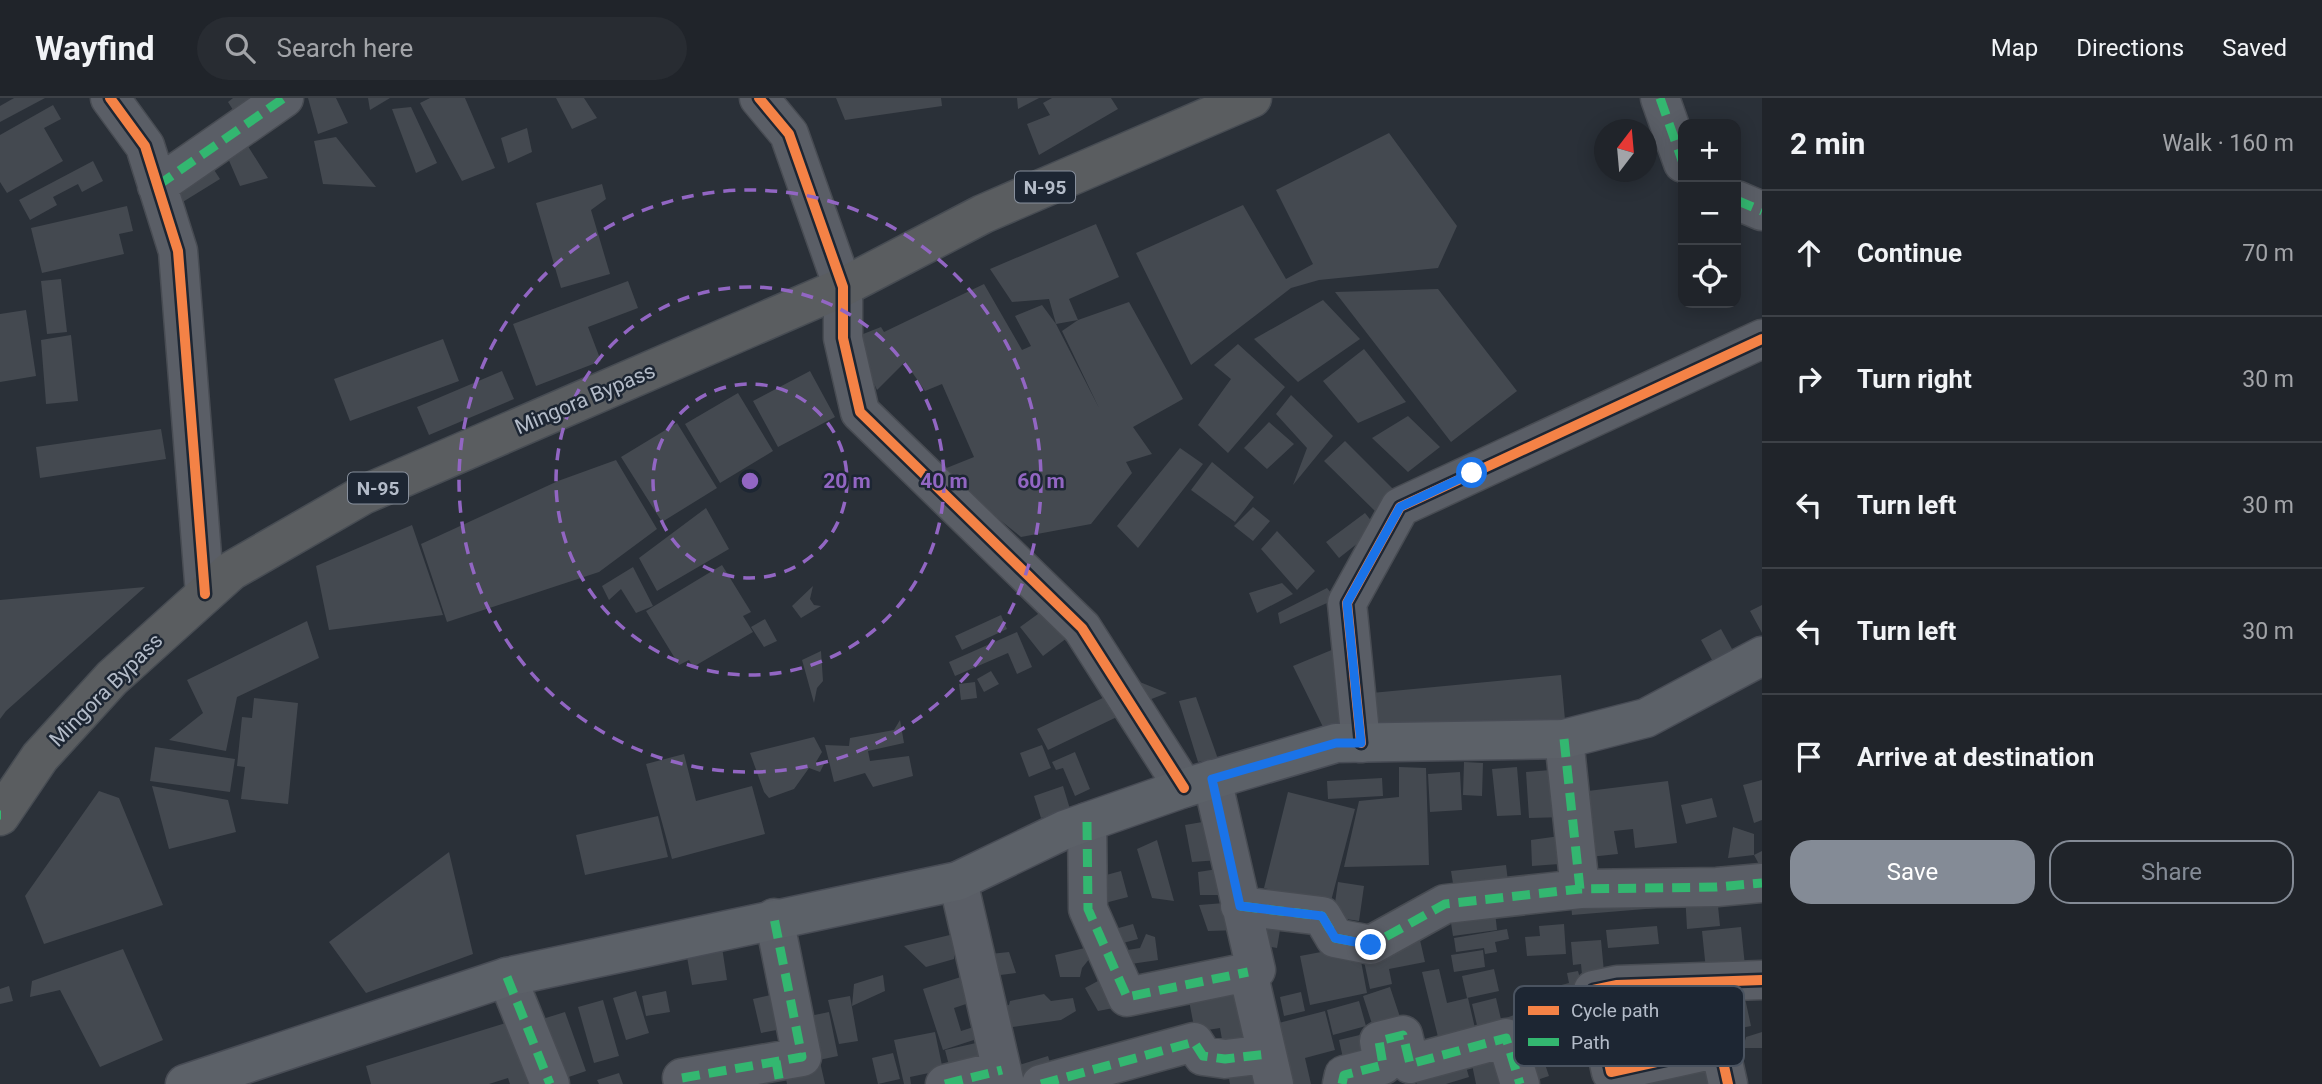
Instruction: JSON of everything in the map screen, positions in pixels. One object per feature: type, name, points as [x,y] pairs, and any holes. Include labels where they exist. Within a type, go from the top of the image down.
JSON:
[{"type":"highway","name":"Mingora Bypass","points":[[0,815],[40,757],[103,688],[231,571],[363,495],[843,287],[983,214],[1252,98]]},
{"type":"main road","points":[[185,1084],[508,977],[774,918],[958,881],[1065,830],[1198,784],[1336,743],[1564,739],[1646,718],[1762,656]]},
{"type":"street","points":[[110,98],[145,146],[178,251],[205,594]]},
{"type":"street","points":[[157,186],[284,98]]},
{"type":"street","points":[[759,98],[789,134],[843,287],[843,338],[860,412],[1082,628],[1198,784],[1240,906],[1256,970],[1127,997],[1088,909],[1087,822]]},
{"type":"street","points":[[1660,98],[1678,149]]},
{"type":"street","points":[[1741,202],[1762,211]]},
{"type":"street","points":[[1361,743],[1347,603],[1400,507],[1762,339]]},
{"type":"street","points":[[1564,739],[1580,889]]},
{"type":"street","points":[[945,1084],[1004,1077],[958,881]]},
{"type":"street","points":[[1240,906],[1322,916],[1335,938],[1371,945],[1445,904],[1580,889],[1717,887],[1762,883]]},
{"type":"street","points":[[682,1078],[778,1072],[803,1057],[774,918]]},
{"type":"street","points":[[1041,1084],[1194,1042],[1203,1056],[1271,1069],[1248,972]]},
{"type":"street","points":[[508,977],[550,1084]]},
{"type":"street","points":[[1611,986],[1762,980]]},
{"type":"street","points":[[1342,1084],[1344,1075],[1383,1065],[1379,1041],[1403,1035],[1410,1064],[1506,1038],[1514,1064]]},
{"type":"street","points":[[1515,1066],[1520,1084]]},
{"type":"street","points":[[1610,1066],[1611,1072],[1638,1066]]},
{"type":"street","points":[[1724,1066],[1728,1084]]},
{"type":"building","points":[[14,98],[45,98],[0,122],[0,106]]},
{"type":"building","points":[[233,98],[251,98],[240,121],[228,102]]},
{"type":"building","points":[[308,98],[336,98],[348,123],[318,134]]},
{"type":"building","points":[[368,98],[390,98],[370,110]]},
{"type":"building","points":[[430,98],[465,98],[495,168],[462,181],[420,103]]},
{"type":"building","points":[[556,98],[584,98],[597,118],[572,129]]},
{"type":"building","points":[[836,98],[941,98],[942,106],[845,120]]},
{"type":"building","points":[[1017,98],[1039,98],[1018,109]]},
{"type":"building","points":[[1052,98],[1111,98],[1118,109],[1039,155],[1027,124],[1050,115],[1043,103]]},
{"type":"building","points":[[53,105],[61,119],[44,128],[63,161],[7,193],[0,182],[0,135]]},
{"type":"building","points":[[411,107],[437,163],[416,173],[392,109]]},
{"type":"building","points":[[527,128],[532,152],[508,163],[501,138]]},
{"type":"building","points":[[1389,133],[1457,226],[1438,268],[1319,280],[1291,288],[1191,365],[1136,253],[1243,205],[1286,279],[1313,264],[1276,190]]},
{"type":"building","points":[[336,137],[376,187],[323,184],[314,141]]},
{"type":"building","points":[[244,140],[268,178],[240,186],[224,149]]},
{"type":"building","points":[[207,159],[220,179],[173,208],[161,189]]},
{"type":"building","points":[[93,161],[103,181],[82,192],[78,184],[53,197],[57,205],[30,220],[19,200]]},
{"type":"building","points":[[602,184],[606,199],[591,210],[610,274],[561,288],[536,203]]},
{"type":"building","points":[[127,206],[133,231],[119,234],[124,254],[42,273],[31,228]]},
{"type":"building","points":[[1096,224],[1119,277],[1069,299],[1078,320],[1056,324],[1049,299],[1012,302],[990,269]]},
{"type":"building","points":[[61,279],[67,332],[47,334],[41,281]]},
{"type":"building","points":[[628,281],[638,308],[588,327],[601,361],[536,386],[513,324]]},
{"type":"building","points":[[984,284],[1022,350],[1031,346],[1015,316],[1042,305],[1056,324],[1099,408],[1062,331],[1078,320],[1129,302],[1183,399],[1133,427],[1152,454],[1126,462],[1132,473],[1091,524],[1021,537],[939,471],[974,457],[942,384],[925,391],[905,362],[877,390],[853,338],[881,327],[884,332]]},
{"type":"building","points":[[1438,289],[1517,391],[1451,442],[1335,292]]},
{"type":"building","points":[[1323,300],[1360,339],[1298,382],[1254,339]]},
{"type":"building","points":[[26,310],[36,376],[0,382],[0,314]]},
{"type":"building","points":[[71,335],[78,401],[46,404],[41,340]]},
{"type":"building","points":[[443,339],[459,381],[350,421],[334,379]]},
{"type":"building","points":[[1238,344],[1285,387],[1228,453],[1198,425],[1231,379],[1214,365]]},
{"type":"building","points":[[1364,349],[1406,402],[1358,423],[1323,381]]},
{"type":"building","points":[[502,371],[514,399],[429,435],[417,407]]},
{"type":"building","points":[[810,371],[835,417],[778,447],[753,401]]},
{"type":"building","points":[[738,393],[773,451],[720,483],[685,424]]},
{"type":"building","points":[[1291,395],[1333,436],[1293,485],[1307,448],[1276,414]]},
{"type":"building","points":[[1408,416],[1440,447],[1408,472],[1372,438]]},
{"type":"building","points":[[1269,422],[1294,444],[1267,469],[1244,448]]},
{"type":"building","points":[[677,423],[717,488],[662,522],[621,457]]},
{"type":"building","points":[[161,429],[166,459],[40,478],[36,447]]},
{"type":"building","points":[[1345,441],[1396,492],[1376,512],[1324,461]]},
{"type":"building","points":[[1180,448],[1203,464],[1138,548],[1117,526]]},
{"type":"building","points":[[616,460],[657,529],[599,572],[447,622],[421,544],[558,481]]},
{"type":"building","points":[[1212,462],[1254,497],[1235,522],[1191,490]]},
{"type":"building","points":[[1253,507],[1270,521],[1253,541],[1234,526]]},
{"type":"building","points":[[706,508],[729,549],[657,591],[639,558]]},
{"type":"building","points":[[1365,513],[1377,528],[1339,558],[1326,542]]},
{"type":"building","points":[[412,525],[443,615],[329,630],[316,566]]},
{"type":"building","points":[[1277,531],[1315,571],[1297,590],[1261,549]]},
{"type":"building","points":[[722,565],[751,612],[743,616],[753,632],[693,667],[689,660],[679,665],[646,611]]},
{"type":"building","points":[[633,567],[653,606],[636,613],[621,589],[609,600],[602,586]]},
{"type":"building","points":[[1282,583],[1293,594],[1257,613],[1249,593]]},
{"type":"building","points":[[813,586],[810,599],[814,605],[821,606],[801,618],[792,606]]},
{"type":"building","points":[[145,587],[6,711],[0,719],[0,600]]},
{"type":"building","points":[[1327,588],[1336,599],[1280,624],[1278,613]]},
{"type":"building","points":[[1762,605],[1762,633],[1750,611]]},
{"type":"building","points":[[1049,606],[1071,635],[1043,656],[1020,627]]},
{"type":"building","points":[[1001,615],[1007,629],[962,650],[955,636]]},
{"type":"building","points":[[765,619],[777,641],[764,647],[751,627]]},
{"type":"building","points":[[307,621],[319,658],[237,697],[226,751],[169,740],[203,713],[187,680]]},
{"type":"building","points":[[1721,629],[1737,658],[1717,669],[1701,640]]},
{"type":"building","points":[[1017,632],[1032,667],[1017,674],[1008,653],[955,676],[949,662]]},
{"type":"building","points":[[1334,649],[1354,730],[1325,731],[1293,666]]},
{"type":"building","points":[[821,651],[823,681],[817,688],[814,703],[802,660]]},
{"type":"building","points":[[991,671],[999,684],[984,692],[977,679]]},
{"type":"building","points":[[1115,672],[1167,693],[1136,705]]},
{"type":"building","points":[[1561,675],[1565,720],[1367,738],[1361,694]]},
{"type":"building","points":[[975,682],[977,698],[961,700],[959,684]]},
{"type":"building","points":[[1109,695],[1119,716],[1048,750],[1037,729]]},
{"type":"building","points":[[1196,697],[1218,759],[1198,762],[1179,701]]},
{"type":"building","points":[[254,698],[298,703],[288,804],[241,799],[245,767],[237,766],[242,717],[252,718]]},
{"type":"building","points":[[900,720],[904,743],[868,751],[870,761],[909,756],[913,776],[873,787],[865,773],[834,782],[825,745],[849,746],[850,738],[894,730]]},
{"type":"building","points":[[814,737],[822,752],[816,762],[824,764],[820,772],[809,768],[794,789],[769,798],[764,792],[750,753]]},
{"type":"building","points":[[1042,745],[1051,768],[1029,777],[1020,753]]},
{"type":"building","points":[[155,747],[235,759],[230,792],[150,781]]},
{"type":"building","points":[[1075,752],[1090,789],[1075,796],[1063,768],[1056,770],[1052,762]]},
{"type":"building","points":[[684,754],[696,801],[752,786],[765,834],[672,859],[646,764]]},
{"type":"building","points":[[1464,762],[1483,763],[1482,796],[1463,795]]},
{"type":"building","points":[[1399,767],[1426,768],[1429,865],[1344,867],[1359,801],[1399,797]]},
{"type":"building","points":[[1517,767],[1521,815],[1497,816],[1492,769]]},
{"type":"building","points":[[1563,769],[1566,817],[1529,818],[1526,772]]},
{"type":"building","points":[[1460,772],[1462,810],[1430,812],[1428,774]]},
{"type":"building","points":[[1382,778],[1383,796],[1328,799],[1327,781]]},
{"type":"building","points":[[1762,780],[1762,820],[1754,823],[1743,785]]},
{"type":"building","points":[[1668,781],[1677,843],[1635,848],[1633,829],[1614,831],[1618,854],[1589,857],[1580,792]]},
{"type":"building","points":[[152,786],[228,800],[236,832],[169,849]]},
{"type":"building","points":[[1063,786],[1070,809],[1041,818],[1034,796]]},
{"type":"building","points":[[99,791],[119,798],[163,905],[44,944],[25,896]]},
{"type":"building","points":[[1288,792],[1355,809],[1330,905],[1264,888]]},
{"type":"building","points":[[1712,798],[1717,817],[1686,824],[1681,805]]},
{"type":"building","points":[[658,816],[668,857],[585,875],[576,835]]},
{"type":"building","points":[[1214,820],[1219,860],[1192,862],[1185,825]]},
{"type":"building","points":[[1733,827],[1754,834],[1754,855],[1728,858]]},
{"type":"building","points":[[1567,835],[1573,863],[1532,866],[1531,840]]},
{"type":"building","points":[[1157,840],[1174,901],[1152,898],[1137,849]]},
{"type":"building","points":[[1762,851],[1762,870],[1754,855]]},
{"type":"building","points":[[449,852],[473,954],[366,993],[329,942]]},
{"type":"building","points":[[1506,865],[1509,890],[1455,896],[1451,871]]},
{"type":"building","points":[[1224,868],[1225,895],[1200,895],[1198,872]]},
{"type":"building","points":[[1121,871],[1128,897],[1101,904],[1095,878]]},
{"type":"building","points":[[1338,882],[1364,886],[1359,921],[1333,917]]},
{"type":"building","points":[[1704,892],[1705,906],[1718,906],[1720,926],[1687,929],[1685,893]]},
{"type":"building","points":[[1237,902],[1241,930],[1208,931],[1199,905]]},
{"type":"building","points":[[1494,903],[1497,930],[1453,936],[1449,910]]},
{"type":"building","points":[[1571,903],[1682,906],[1572,915]]},
{"type":"building","points":[[1256,921],[1281,924],[1277,948],[1253,944]]},
{"type":"building","points":[[1133,924],[1138,939],[1108,947],[1104,932]]},
{"type":"building","points":[[1564,924],[1566,954],[1527,956],[1525,937],[1540,936],[1539,926]]},
{"type":"building","points":[[1657,926],[1659,944],[1608,948],[1606,930]]},
{"type":"building","points":[[1741,927],[1745,966],[1706,970],[1702,931]]},
{"type":"building","points":[[1507,929],[1509,939],[1495,942],[1497,952],[1485,954],[1484,948],[1456,952],[1454,938]]},
{"type":"building","points":[[720,934],[727,980],[692,985],[684,940]]},
{"type":"building","points":[[954,934],[954,959],[926,967],[904,946]]},
{"type":"building","points":[[1146,934],[1155,937],[1158,960],[1124,965],[1122,951],[1140,948]]},
{"type":"building","points":[[1420,940],[1425,962],[1389,969],[1392,984],[1370,989],[1362,952]]},
{"type":"building","points":[[1601,940],[1604,972],[1582,975],[1581,964],[1573,965],[1571,942]]},
{"type":"building","points":[[1358,945],[1367,993],[1310,1005],[1300,956]]},
{"type":"building","points":[[1089,947],[1090,958],[1082,968],[1080,977],[1060,977],[1055,955]]},
{"type":"building","points":[[123,949],[163,1040],[100,1067],[60,990],[30,997],[32,981]]},
{"type":"building","points":[[1483,950],[1485,967],[1454,972],[1451,955]]},
{"type":"building","points":[[1009,952],[1016,973],[985,977],[981,955]]},
{"type":"building","points":[[1439,969],[1447,1003],[1468,998],[1475,1028],[1438,1037],[1422,972]]},
{"type":"building","points":[[1494,969],[1499,991],[1467,998],[1462,976]]},
{"type":"building","points":[[1578,971],[1582,986],[1558,986],[1569,983],[1567,973]]},
{"type":"building","points":[[883,975],[885,991],[852,1006],[854,984]]},
{"type":"building","points":[[1109,975],[1124,1006],[1098,1011],[1085,988]]},
{"type":"building","points":[[964,976],[972,1002],[954,1008],[961,1031],[980,1025],[983,1037],[943,1050],[923,989]]},
{"type":"building","points":[[1245,979],[1249,1046],[1224,1051],[1220,1028],[1195,1032],[1187,990]]},
{"type":"building","points":[[9,986],[13,1001],[0,1004],[0,989]]},
{"type":"building","points":[[1390,987],[1400,1017],[1373,1027],[1363,996]]},
{"type":"building","points":[[636,991],[649,1033],[626,1040],[613,998]]},
{"type":"building","points":[[666,991],[670,1012],[646,1016],[642,996]]},
{"type":"building","points":[[1301,992],[1305,1011],[1284,1016],[1280,997]]},
{"type":"building","points":[[779,993],[787,1028],[761,1033],[753,999]]},
{"type":"building","points":[[1044,994],[1051,1001],[1073,998],[1076,1011],[1061,1020],[999,1029],[996,1007],[1009,1005],[1010,1001]]},
{"type":"building","points":[[1744,994],[1751,1026],[1744,1027]]},
{"type":"building","points":[[850,996],[858,1041],[839,1044],[828,1000]]},
{"type":"building","points":[[1496,998],[1504,1032],[1480,1038],[1472,1004]]},
{"type":"building","points":[[603,1000],[619,1056],[594,1063],[578,1007]]},
{"type":"building","points":[[1359,1001],[1366,1026],[1333,1035],[1327,1010]]},
{"type":"building","points":[[1325,1011],[1335,1050],[1305,1058],[1311,1084],[1281,1084],[1267,1026]]},
{"type":"building","points":[[565,1012],[586,1071],[557,1081],[536,1021]]},
{"type":"building","points":[[829,1012],[838,1056],[814,1061],[805,1017]]},
{"type":"building","points":[[1514,1015],[1514,1032],[1509,1034],[1503,1019]]},
{"type":"building","points":[[509,1022],[528,1084],[510,1084],[508,1078],[489,1084],[371,1084],[366,1066]]},
{"type":"building","points":[[935,1032],[943,1070],[910,1077],[911,1084],[904,1084],[894,1040]]},
{"type":"building","points":[[1372,1032],[1378,1060],[1345,1067],[1339,1040]]},
{"type":"building","points":[[1762,1032],[1762,1048],[1744,1048],[1746,1037]]},
{"type":"building","points":[[1514,1035],[1514,1052],[1509,1037]]},
{"type":"building","points":[[976,1043],[982,1065],[951,1073],[945,1050]]},
{"type":"building","points":[[1503,1043],[1503,1084],[1476,1084],[1469,1050]]},
{"type":"building","points":[[893,1053],[900,1079],[878,1084],[872,1058]]},
{"type":"building","points":[[1462,1053],[1469,1077],[1446,1084],[1417,1084],[1413,1068]]},
{"type":"building","points":[[1048,1056],[1054,1075],[1027,1084],[1010,1068]]},
{"type":"building","points":[[1262,1057],[1266,1084],[1230,1084],[1226,1063]]},
{"type":"building","points":[[820,1062],[825,1084],[787,1084],[784,1069]]},
{"type":"building","points":[[1519,1066],[1546,1066],[1549,1076],[1525,1084]]},
{"type":"building","points":[[1681,1066],[1718,1066],[1720,1084],[1623,1084]]},
{"type":"building","points":[[619,1073],[623,1084],[599,1084],[597,1080]]},
{"type":"marked path","points":[[157,186],[284,98]]},
{"type":"marked path","points":[[1660,98],[1678,149]]},
{"type":"marked path","points":[[1741,202],[1762,211]]},
{"type":"marked path","points":[[1564,739],[1580,889],[1717,887],[1762,883]]},
{"type":"marked path","points":[[1087,822],[1088,909],[1127,997],[1248,972]]},
{"type":"marked path","points":[[1240,906],[1322,916],[1335,938],[1371,945],[1445,904],[1580,889]]},
{"type":"marked path","points":[[682,1078],[802,1057],[774,918]]},
{"type":"marked path","points":[[507,977],[550,1084]]},
{"type":"marked path","points":[[1342,1084],[1344,1075],[1383,1065],[1379,1041],[1403,1035],[1410,1064],[1506,1038],[1514,1064]]},
{"type":"marked path","points":[[1041,1084],[1194,1042],[1203,1056],[1225,1059],[1267,1054]]},
{"type":"marked path","points":[[776,1061],[780,1084]]},
{"type":"marked path","points":[[1515,1066],[1520,1084]]},
{"type":"marked path","points":[[945,1084],[1002,1070]]},
{"type":"cycle path","points":[[110,98],[145,146],[178,251],[205,594]]},
{"type":"cycle path","points":[[759,98],[789,134],[843,287],[843,338],[860,412],[1082,628],[1184,788]]},
{"type":"cycle path","points":[[1361,743],[1347,603],[1400,507],[1762,339]]},
{"type":"cycle path","points":[[1612,986],[1762,980]]},
{"type":"cycle path","points":[[1610,1066],[1611,1072],[1638,1066]]},
{"type":"cycle path","points":[[1724,1066],[1728,1084]]},
{"type":"route","points":[[1371,945],[1335,938],[1322,916],[1240,906],[1212,779],[1336,743],[1361,743],[1347,603],[1400,507],[1472,473]]}]
